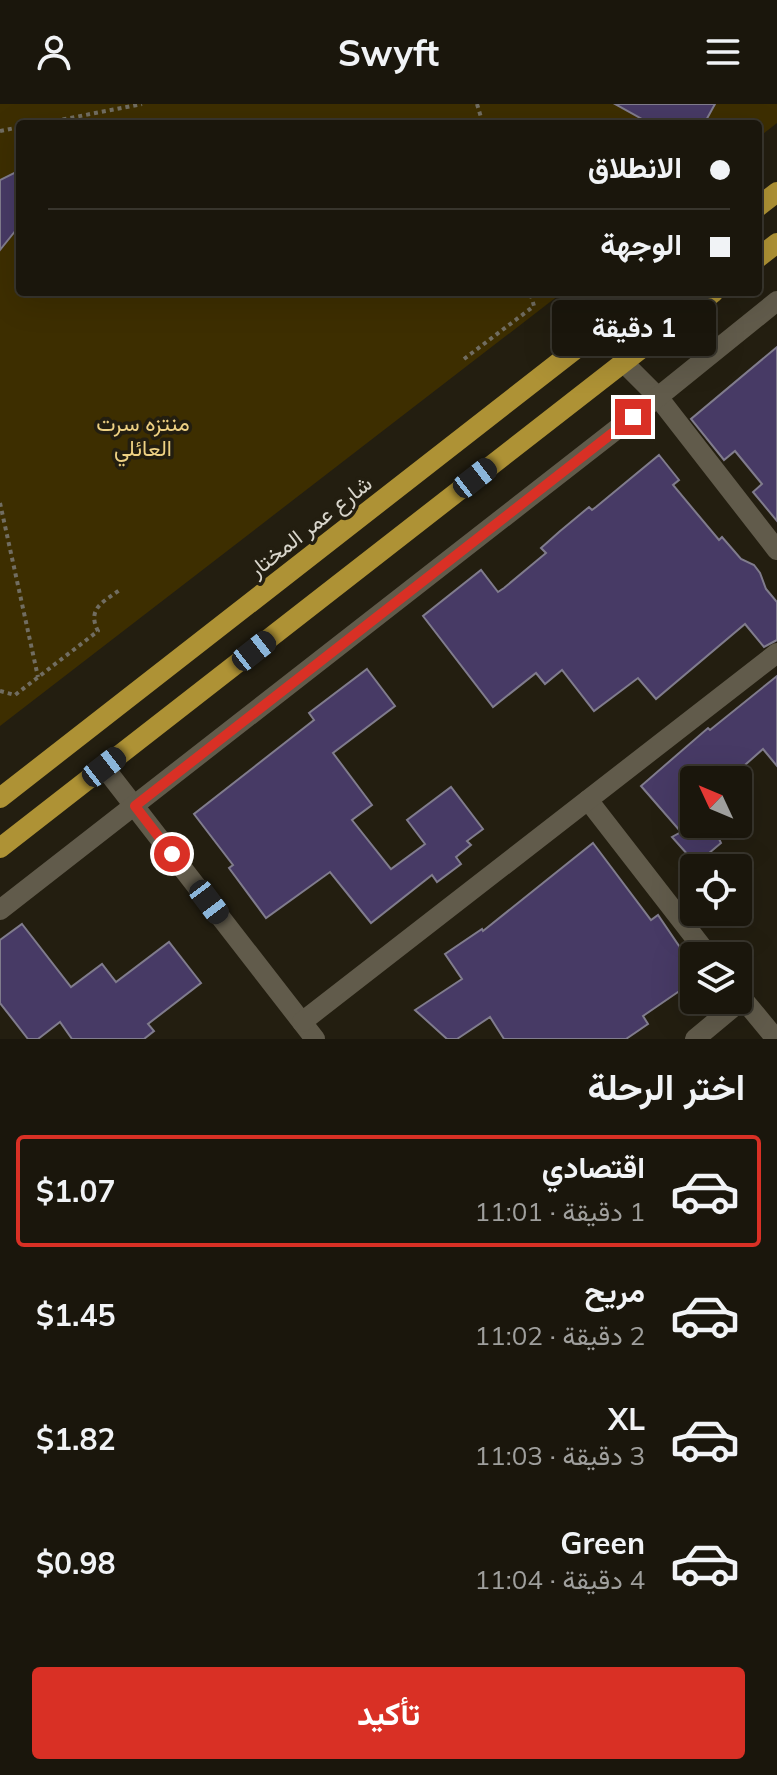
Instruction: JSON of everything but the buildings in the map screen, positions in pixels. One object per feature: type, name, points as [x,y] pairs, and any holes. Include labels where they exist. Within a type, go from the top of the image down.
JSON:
[{"type":"main road","name":"شارع عمر المختار","points":[[0,798],[644,296]]},
{"type":"main road","points":[[0,848],[709,296]]},
{"type":"street","points":[[0,910],[777,301]]},
{"type":"street","points":[[624,363],[658,397],[774,541]]},
{"type":"street","points":[[302,1022],[777,653]]},
{"type":"street","points":[[104,767],[315,1039]]},
{"type":"street","points":[[588,800],[698,942]]},
{"type":"street","points":[[752,1010],[776,1039]]},
{"type":"street","points":[[695,1039],[721,1014]]},
{"type":"path","points":[[60,120],[142,104]]},
{"type":"path","points":[[464,359],[534,306],[531,296]]},
{"type":"path","points":[[0,503],[38,677]]},
{"type":"path","points":[[0,691],[15,695],[98,631],[93,614],[121,589]]},
{"type":"green space","name":"منتزه سرت العائلي","points":[[0,104],[777,104],[777,123],[762,135],[762,120],[16,120],[16,296],[558,296],[0,726]]},
{"type":"route","points":[[172,854],[135,806],[633,417]]}]
